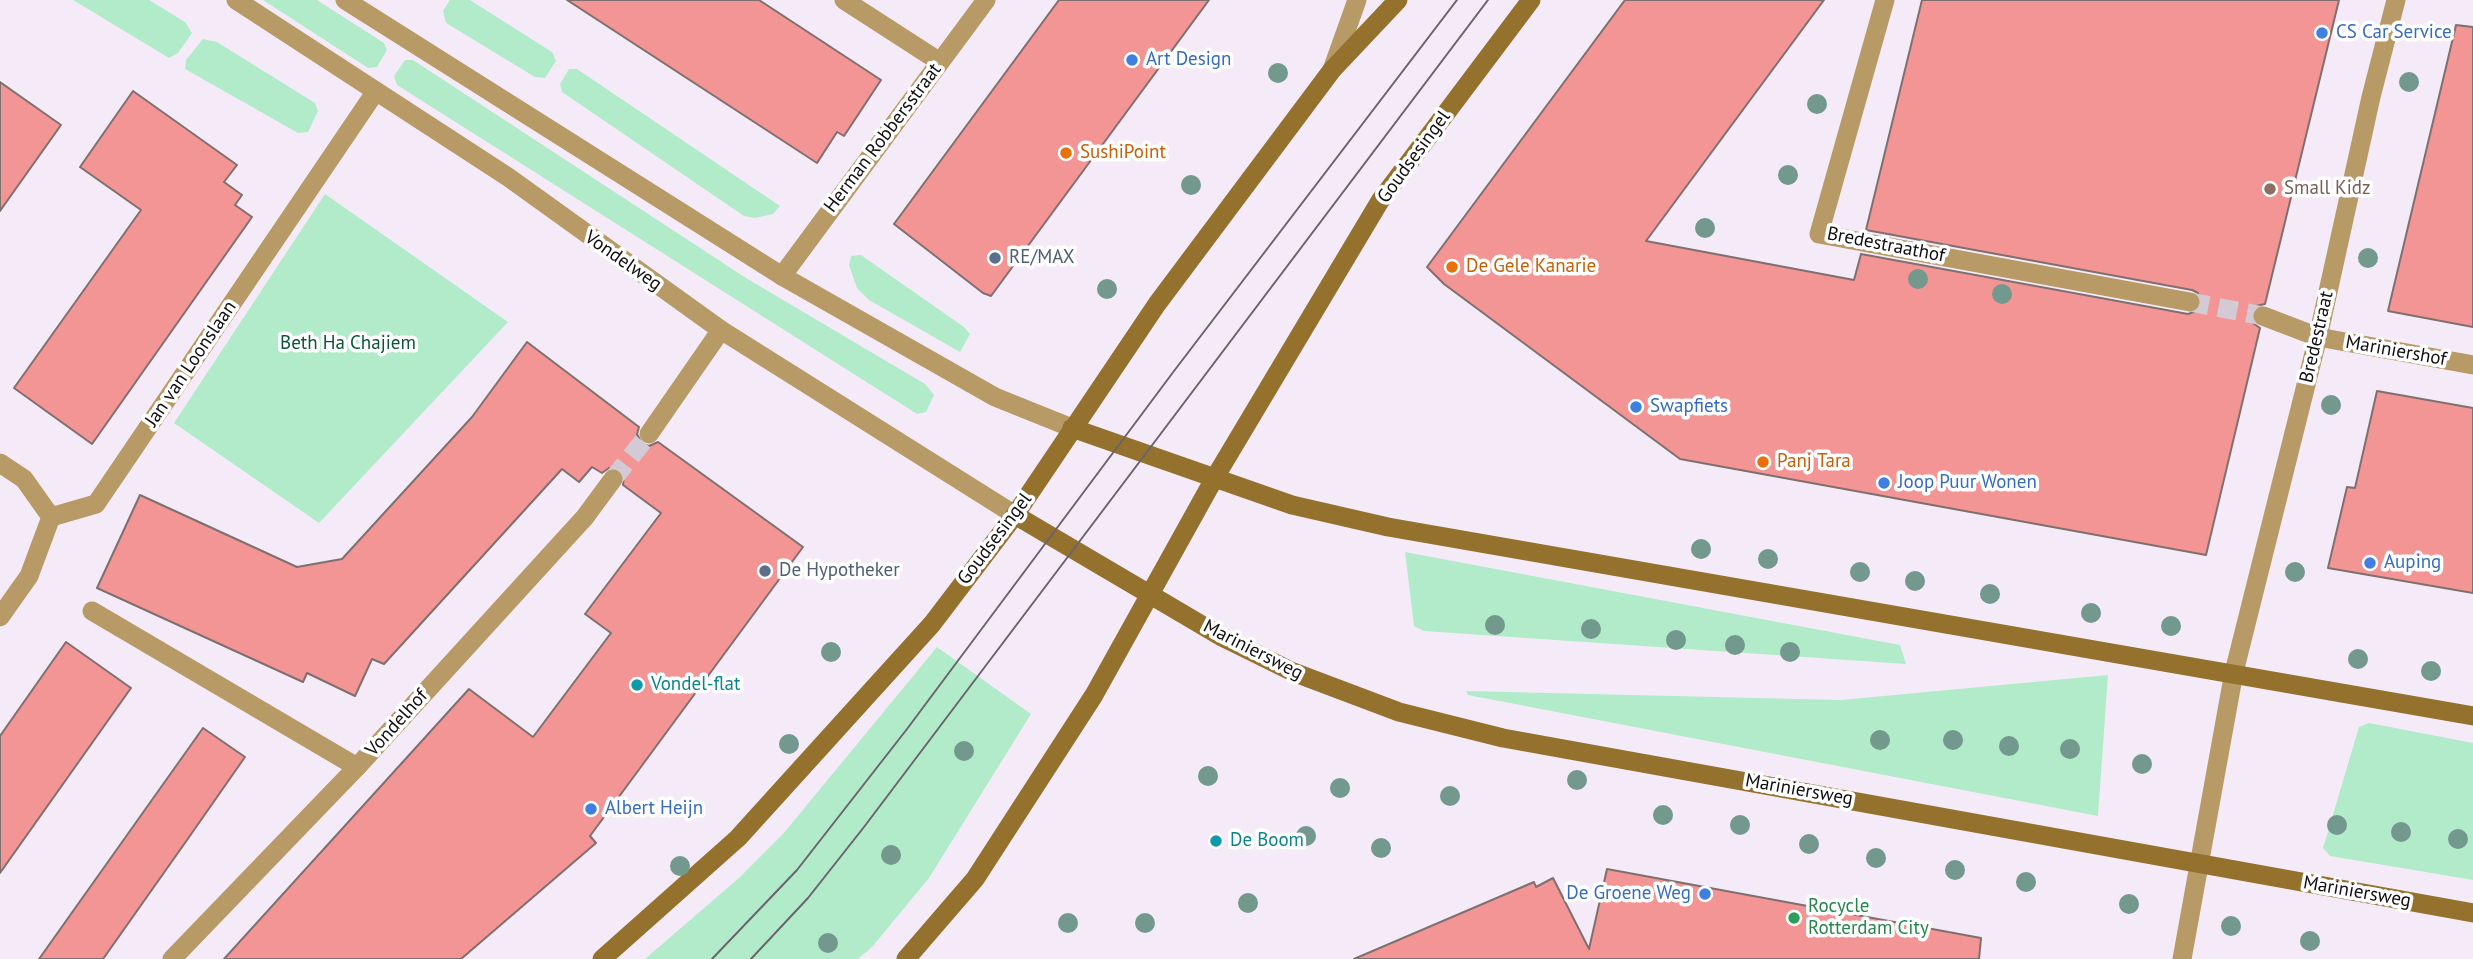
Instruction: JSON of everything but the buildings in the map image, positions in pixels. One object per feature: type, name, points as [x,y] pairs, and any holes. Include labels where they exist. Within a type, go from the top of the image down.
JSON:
[{"type":"main road","name":"Goudsesingel","points":[[602,959],[681,891],[769,807],[932,624],[1014,516],[1157,304],[1332,70],[1398,0]]},
{"type":"main road","name":"Goudsesingel","points":[[906,959],[945,917],[999,845],[1094,695],[1214,479],[1380,201],[1531,0]]},
{"type":"main road","points":[[1072,428],[1292,505],[1388,527],[2234,672],[2473,716]]},
{"type":"main road","name":"Mariniersweg","points":[[1014,516],[1222,637],[1293,672],[1399,712],[1503,738],[2113,846],[2199,866],[2473,913]]},
{"type":"street","name":"Vondelweg","points":[[236,0],[508,177],[721,330],[1014,516]]},
{"type":"street","points":[[345,0],[782,276],[995,397],[1072,428]]},
{"type":"street","points":[[844,0],[940,62]]},
{"type":"street","name":"Herman Robbersstraat","points":[[782,276],[986,0]]},
{"type":"street","name":"Goudsesingel","points":[[1332,70],[1357,0]]},
{"type":"street","name":"Bredestraathof","points":[[1885,0],[1819,234],[2190,302]]},
{"type":"street","name":"Bredestraat","points":[[2182,959],[2234,672],[2318,337],[2371,97],[2396,0]]},
{"type":"street","name":"Jan van Loonslaan","points":[[51,517],[96,504],[376,91]]},
{"type":"street","points":[[2263,316],[2318,337]]},
{"type":"street","points":[[649,434],[721,330]]},
{"type":"street","name":"Mariniershof","points":[[2318,337],[2473,365]]},
{"type":"street","points":[[0,463],[24,480],[51,517],[29,576],[0,617]]},
{"type":"street","name":"Vondelhof","points":[[172,959],[357,767],[584,517],[613,480]]},
{"type":"street","points":[[92,611],[357,767]]},
{"type":"green space","points":[[73,0],[149,0],[185,22],[192,33],[178,53],[169,58]]},
{"type":"green space","points":[[263,0],[317,0],[384,43],[387,50],[377,67],[368,68]]},
{"type":"green space","points":[[450,0],[470,0],[552,52],[556,61],[545,78],[535,77],[446,23],[443,11]]},
{"type":"green space","points":[[203,39],[217,42],[315,103],[318,111],[308,132],[298,133],[185,69],[186,60]]},
{"type":"green space","points":[[405,60],[413,60],[746,278],[925,384],[934,395],[926,412],[917,414],[397,85],[394,76]]},
{"type":"green space","points":[[569,69],[577,69],[780,206],[773,214],[755,218],[744,216],[562,92],[560,84]]},
{"type":"green space","name":"Beth Ha Chajiem","points":[[325,194],[508,322],[319,523],[174,423]]},
{"type":"green space","points":[[861,255],[964,327],[970,334],[960,352],[869,300],[857,288],[849,265],[851,256]]},
{"type":"green space","points":[[1405,552],[1900,645],[1906,664],[1424,631],[1414,626]]},
{"type":"green space","points":[[937,647],[1031,714],[929,878],[872,947],[858,959],[645,959],[740,877],[783,834]]},
{"type":"green space","points":[[2108,675],[2098,816],[1468,695],[1466,691],[1841,700]]},
{"type":"green space","points":[[2369,723],[2473,743],[2473,880],[2330,856],[2323,848],[2359,727]]},
{"type":"tunnel","points":[[2190,302],[2263,316]]},
{"type":"tunnel","points":[[613,479],[649,434]]},
{"type":"tram line","points":[[712,959],[797,870],[907,729],[1174,371],[1457,0]]},
{"type":"tram line","points":[[751,959],[808,898],[864,827],[1488,0]]},
{"type":"place","name":"CS Car Service","points":[[2322,33]]},
{"type":"place","name":"Art Design","points":[[1132,60]]},
{"type":"place","name":"SushiPoint","points":[[1066,153]]},
{"type":"place","name":"Small Kidz","points":[[2270,189]]},
{"type":"place","name":"RE/MAX","points":[[995,258]]},
{"type":"place","name":"De Gele Kanarie","points":[[1452,267]]},
{"type":"place","name":"Swapfiets","points":[[1636,407]]},
{"type":"place","name":"Panj Tara","points":[[1763,462]]},
{"type":"place","name":"Joop Puur Wonen","points":[[1884,483]]},
{"type":"place","name":"Auping","points":[[2370,563]]},
{"type":"place","name":"De Hypotheker","points":[[765,571]]},
{"type":"place","name":"Vondel-flat","points":[[637,685]]},
{"type":"place","name":"Albert Heijn","points":[[591,809]]},
{"type":"place","name":"De Boom","points":[[1216,841]]},
{"type":"place","name":"De Groene Weg","points":[[1705,894]]},
{"type":"place","name":"Rocycle Rotterdam City","points":[[1794,918]]}]
